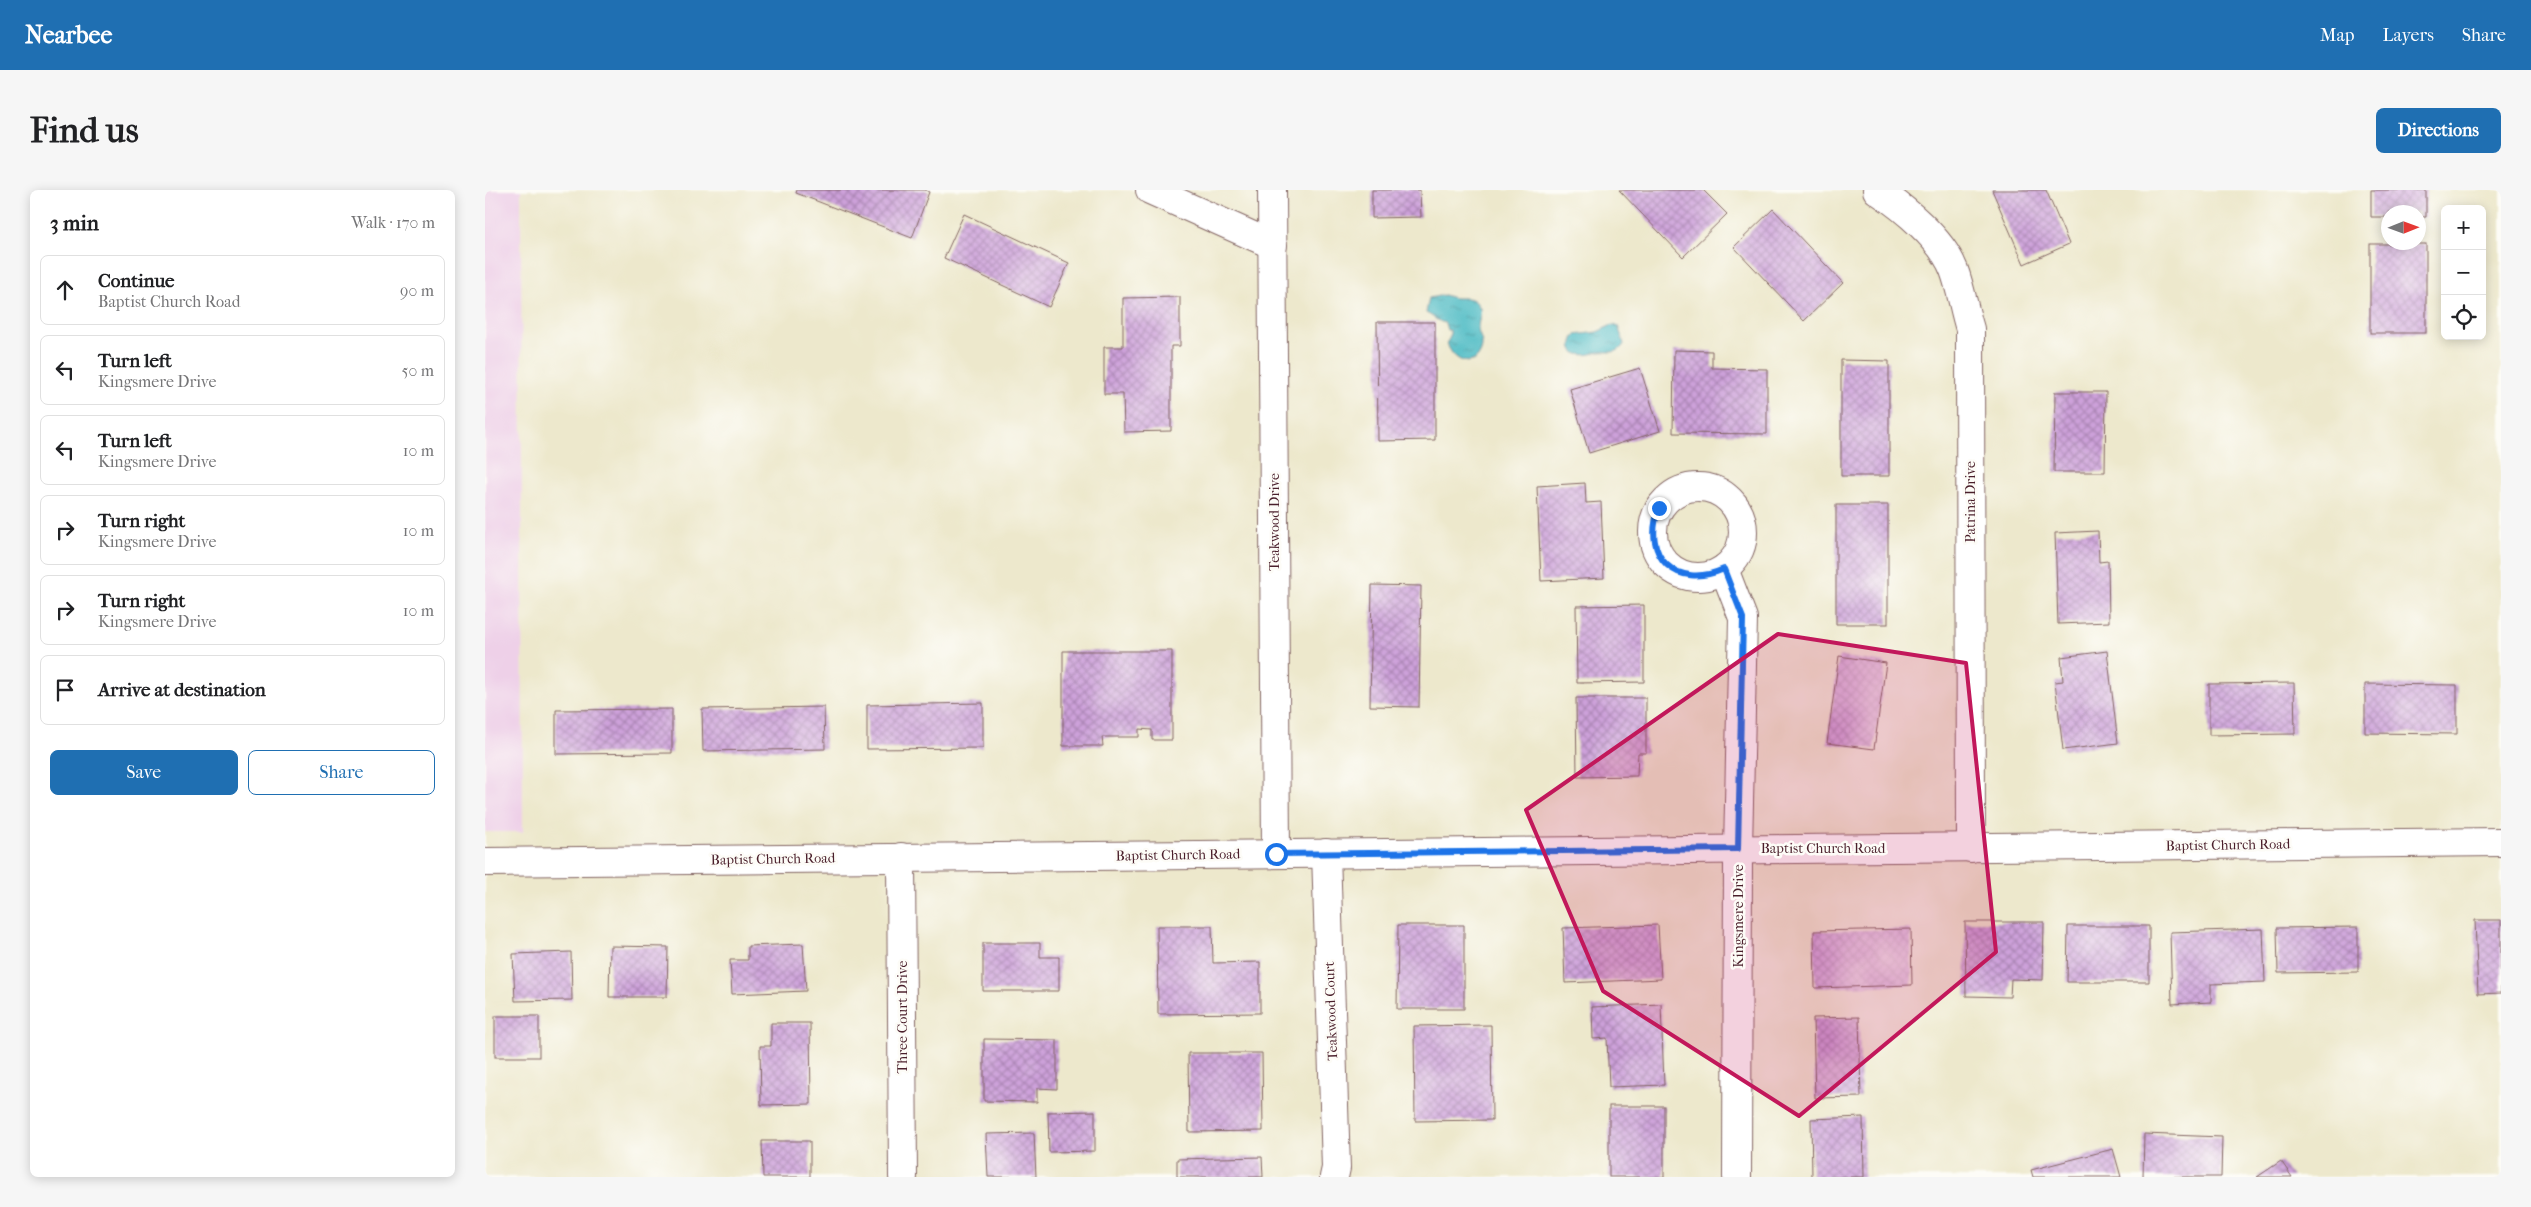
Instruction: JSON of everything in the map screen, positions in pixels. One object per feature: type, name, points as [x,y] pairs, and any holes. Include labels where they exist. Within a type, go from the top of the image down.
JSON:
[{"type":"street","points":[[1150,190],[1273,245]]},
{"type":"street","name":"Teakwood Drive","points":[[1272,190],[1276,854]]},
{"type":"street","name":"Patrina Drive","points":[[1877,190],[1908,211],[1946,256],[1953,270],[1970,330],[1971,848]]},
{"type":"street","name":"Kingsmere Drive","points":[[1724,569],[1743,618],[1738,849],[1737,1177]]},
{"type":"street","name":"Baptist Church Road","points":[[485,862],[2501,842]]},
{"type":"street","name":"Teakwood Court","points":[[1326,853],[1342,1174]]},
{"type":"street","name":"Three Court Drive","points":[[901,857],[903,1177]]},
{"type":"highlighted area","points":[[1778,634],[1966,663],[1996,952],[1799,1116],[1603,991],[1526,810]]},
{"type":"shaded area","points":[[485,190],[521,190],[523,832],[485,832]]},
{"type":"water","points":[[1444,295],[1454,298],[1470,298],[1480,308],[1478,328],[1482,347],[1475,360],[1470,362],[1464,361],[1453,355],[1447,342],[1450,337],[1450,330],[1447,330],[1445,323],[1426,313],[1429,298]]},
{"type":"water","points":[[1612,325],[1618,326],[1624,344],[1615,352],[1599,352],[1585,355],[1573,351],[1572,342],[1575,335],[1597,332]]},
{"type":"building","points":[[797,190],[925,190],[929,192],[912,238],[796,193]]},
{"type":"building","points":[[1372,190],[1420,190],[1421,217],[1372,218]]},
{"type":"building","points":[[1619,190],[1703,190],[1727,214],[1683,257]]},
{"type":"building","points":[[1992,190],[2046,190],[2069,244],[2024,264]]},
{"type":"building","points":[[2371,190],[2426,190],[2426,205],[2381,205],[2381,217],[2371,217]]},
{"type":"building","points":[[1773,209],[1843,283],[1804,321],[1734,247]]},
{"type":"building","points":[[964,214],[1069,263],[1049,307],[944,258]]},
{"type":"building","points":[[2370,244],[2381,244],[2381,250],[2426,250],[2426,333],[2370,333]]},
{"type":"building","points":[[1180,297],[1180,346],[1171,346],[1171,431],[1124,432],[1123,394],[1104,394],[1104,347],[1123,347],[1123,298]]},
{"type":"building","points":[[1377,322],[1435,322],[1435,440],[1378,441]]},
{"type":"building","points":[[1674,350],[1712,351],[1712,368],[1767,369],[1767,434],[1673,433]]},
{"type":"building","points":[[1841,360],[1889,361],[1889,476],[1841,476]]},
{"type":"building","points":[[1640,368],[1660,431],[1589,453],[1570,389]]},
{"type":"building","points":[[2055,392],[2106,392],[2105,472],[2054,472]]},
{"type":"building","points":[[1585,483],[1586,503],[1601,502],[1604,578],[1541,581],[1537,486]]},
{"type":"building","points":[[1836,505],[1888,505],[1888,624],[1836,624]]},
{"type":"building","points":[[2098,531],[2099,562],[2108,561],[2109,622],[2058,624],[2055,533]]},
{"type":"building","points":[[1372,585],[1421,586],[1419,707],[1370,706]]},
{"type":"building","points":[[1644,605],[1644,682],[1577,683],[1576,606]]},
{"type":"building","points":[[1063,651],[1172,651],[1172,740],[1152,740],[1152,730],[1139,729],[1139,737],[1102,737],[1103,746],[1063,746]]},
{"type":"building","points":[[2107,651],[2118,743],[2063,750],[2055,682],[2063,681],[2061,657]]},
{"type":"building","points":[[1839,656],[1886,663],[1874,749],[1827,743]]},
{"type":"building","points":[[2294,683],[2295,734],[2209,735],[2209,684]]},
{"type":"building","points":[[2365,684],[2457,685],[2457,734],[2365,733]]},
{"type":"building","points":[[1576,698],[1646,698],[1646,753],[1638,753],[1637,776],[1577,777]]},
{"type":"building","points":[[983,703],[983,748],[867,749],[867,705]]},
{"type":"building","points":[[824,707],[825,749],[703,751],[702,709]]},
{"type":"building","points":[[672,709],[672,753],[556,754],[556,710]]},
{"type":"building","points":[[2475,920],[2501,920],[2501,993],[2478,994]]},
{"type":"building","points":[[1965,922],[2044,922],[2043,980],[2011,979],[2010,997],[1966,996]]},
{"type":"building","points":[[1398,925],[1464,925],[1464,1009],[1397,1009]]},
{"type":"building","points":[[1658,925],[1661,979],[1565,983],[1563,928]]},
{"type":"building","points":[[1157,926],[1212,926],[1213,963],[1260,962],[1260,1013],[1158,1014]]},
{"type":"building","points":[[2068,926],[2149,926],[2149,982],[2067,982]]},
{"type":"building","points":[[2358,927],[2358,972],[2278,973],[2277,928]]},
{"type":"building","points":[[1911,929],[1912,985],[1815,988],[1814,931]]},
{"type":"building","points":[[2263,929],[2265,982],[2211,984],[2211,1002],[2172,1004],[2170,932]]},
{"type":"building","points":[[983,943],[1040,943],[1040,957],[1059,957],[1059,991],[983,991]]},
{"type":"building","points":[[803,944],[806,991],[732,994],[730,960],[748,960],[748,946]]},
{"type":"building","points":[[610,946],[668,947],[667,997],[609,997]]},
{"type":"building","points":[[571,952],[572,1000],[515,1001],[513,954]]},
{"type":"building","points":[[1661,1004],[1664,1085],[1609,1087],[1607,1038],[1593,1039],[1592,1007]]},
{"type":"building","points":[[495,1016],[539,1016],[539,1057],[495,1057]]},
{"type":"building","points":[[1859,1017],[1861,1097],[1815,1098],[1813,1018]]},
{"type":"building","points":[[771,1023],[810,1023],[811,1104],[761,1105],[760,1046],[771,1046]]},
{"type":"building","points":[[1491,1025],[1492,1120],[1415,1121],[1414,1026]]},
{"type":"building","points":[[984,1039],[1057,1040],[1057,1089],[1037,1088],[1037,1102],[984,1101]]},
{"type":"building","points":[[1188,1053],[1262,1053],[1263,1131],[1189,1132]]},
{"type":"building","points":[[1609,1106],[1664,1106],[1664,1177],[1609,1177]]},
{"type":"building","points":[[1095,1111],[1095,1151],[1049,1152],[1048,1112]]},
{"type":"building","points":[[1863,1117],[1864,1177],[1812,1177],[1811,1119]]},
{"type":"building","points":[[1034,1133],[1036,1177],[988,1177],[986,1134]]},
{"type":"building","points":[[2144,1134],[2222,1137],[2221,1177],[2143,1177]]},
{"type":"building","points":[[762,1141],[810,1141],[810,1177],[763,1177]]},
{"type":"building","points":[[2113,1149],[2121,1177],[2033,1177],[2031,1170]]},
{"type":"building","points":[[1262,1157],[1263,1177],[1177,1177],[1177,1159]]},
{"type":"building","points":[[2281,1161],[2292,1177],[2257,1177]]},
{"type":"route","points":[[1276,854],[1738,849],[1743,618],[1724,569],[1708,576],[1691,577],[1674,570],[1661,558],[1654,542],[1653,524],[1659,508]]}]
